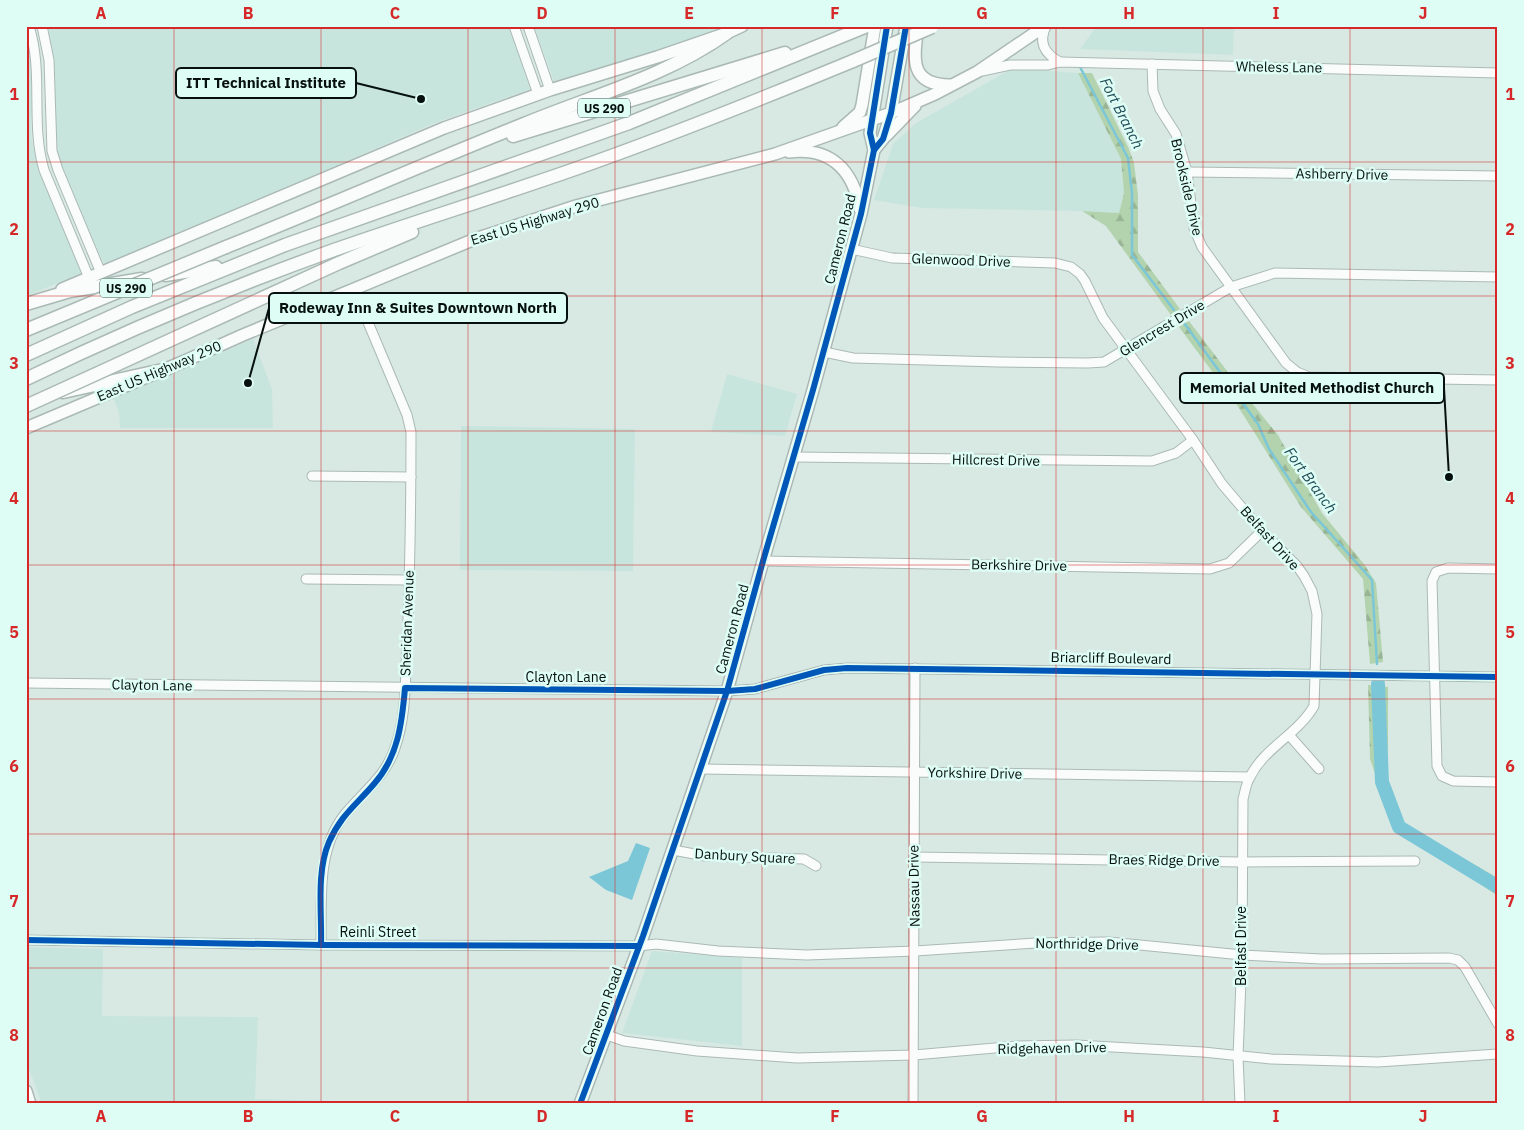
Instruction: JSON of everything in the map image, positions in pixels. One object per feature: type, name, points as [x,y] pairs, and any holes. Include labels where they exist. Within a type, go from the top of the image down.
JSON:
[{"type":"highway","points":[[26,379],[140,328],[293,266],[640,146],[750,103],[933,27]]},
{"type":"highway","name":"US 290","points":[[26,330],[390,180],[539,128],[767,57],[821,44],[862,28]]},
{"type":"highway","points":[[390,180],[524,124],[660,71],[710,46],[727,33]]},
{"type":"highway","points":[[26,355],[132,308],[246,261],[408,200],[495,172],[629,123],[721,87],[821,44]]},
{"type":"highway","points":[[26,406],[348,259],[496,195]]},
{"type":"highway","points":[[26,304],[70,291],[246,261]]},
{"type":"highway","points":[[26,398],[167,369]]},
{"type":"main road","points":[[26,304],[409,142],[538,94],[658,58],[742,26]]},
{"type":"main road","points":[[840,130],[855,117],[862,105],[875,26]]},
{"type":"main road","name":"Cameron Road","points":[[580,1104],[639,946],[727,691],[824,352],[861,214],[874,150],[870,133],[886,26]]},
{"type":"main road","name":"Cameron Road","points":[[874,150],[883,139],[891,113],[906,26]]},
{"type":"main road","points":[[918,26],[914,60],[920,74],[932,84],[954,85]]},
{"type":"main road","name":"East US Highway 290","points":[[26,428],[440,252],[521,223],[576,206],[775,154],[919,102],[977,72],[1045,26]]},
{"type":"main road","points":[[883,139],[919,102]]},
{"type":"main road","points":[[775,154],[797,151],[813,152],[824,155],[834,161],[850,179],[855,189],[861,214]]},
{"type":"main road","points":[[26,1091],[30,1104]]},
{"type":"street","points":[[29,26],[37,61],[36,115],[40,158],[90,278]]},
{"type":"street","points":[[42,26],[49,60],[52,151],[101,273]]},
{"type":"street","points":[[514,26],[538,94]]},
{"type":"street","points":[[528,26],[550,90]]},
{"type":"street","points":[[1045,26],[1042,33],[1042,44],[1048,55],[1060,62]]},
{"type":"street","name":"Wheless Lane","points":[[977,72],[1010,65],[1060,62],[1498,73]]},
{"type":"street","name":"Brookside Drive","points":[[1152,64],[1153,91],[1160,109],[1176,134],[1187,172],[1194,228],[1202,247],[1286,363],[1297,372],[1310,377],[1498,380]]},
{"type":"street","points":[[36,115],[50,111]]},
{"type":"street","name":"Ashberry Drive","points":[[1187,172],[1498,176]]},
{"type":"street","points":[[50,185],[62,179]]},
{"type":"street","name":"Glenwood Drive","points":[[851,250],[892,258],[1055,263],[1071,267]]},
{"type":"street","name":"Belfast Drive","points":[[1071,267],[1085,281],[1103,318],[1193,440],[1222,484],[1262,531],[1297,566],[1312,591],[1317,614],[1314,706],[1308,717],[1264,756],[1250,777],[1242,799],[1242,954],[1238,1057],[1240,1104]]},
{"type":"street","name":"Glencrest Drive","points":[[824,352],[853,358],[1104,362],[1231,287],[1275,273],[1498,277]]},
{"type":"street","name":"Sheridan Avenue","points":[[321,945],[322,880],[328,844],[344,816],[385,770],[395,749],[401,723],[405,688],[410,580],[410,421],[354,289]]},
{"type":"street","name":"Hillcrest Drive","points":[[794,457],[1152,461],[1176,453],[1193,440]]},
{"type":"street","points":[[312,476],[411,477]]},
{"type":"street","name":"Berkshire Drive","points":[[763,561],[1210,569],[1229,563],[1262,531]]},
{"type":"street","points":[[1498,569],[1448,568],[1436,572],[1432,581],[1437,766],[1442,776],[1453,781],[1498,782]]},
{"type":"street","points":[[306,578],[410,580]]},
{"type":"street","name":"Briarcliff Boulevard","points":[[727,691],[755,689],[824,670],[847,668],[1498,677]]},
{"type":"street","name":"Nassau Drive","points":[[913,1104],[915,668]]},
{"type":"street","name":"Clayton Lane","points":[[26,683],[727,691]]},
{"type":"street","points":[[1289,735],[1319,770]]},
{"type":"street","name":"Yorkshire Drive","points":[[701,769],[1250,777]]},
{"type":"street","name":"Danbury Square","points":[[673,850],[705,856],[804,859],[816,866]]},
{"type":"street","name":"Braes Ridge Drive","points":[[914,858],[1241,862],[1415,861]]},
{"type":"street","name":"Reinli Street","points":[[26,940],[321,945],[639,946]]},
{"type":"street","name":"Northridge Drive","points":[[639,946],[656,944],[718,951],[807,954],[915,950],[1036,942],[1109,942],[1322,959],[1402,960],[1449,958],[1458,960],[1465,967],[1498,1024]]},
{"type":"street","name":"Ridgehaven Drive","points":[[607,1035],[624,1041],[697,1051],[797,1058],[914,1055],[1018,1046],[1076,1045],[1203,1052],[1271,1060],[1378,1062],[1498,1054]]},
{"type":"shaded area","points":[[46,26],[510,26],[530,89],[432,124],[104,264],[64,175],[58,157],[55,138],[52,52]]},
{"type":"shaded area","points":[[534,26],[724,26],[644,57],[555,84]]},
{"type":"shaded area","points":[[1097,26],[1234,26],[1233,55],[1080,49]]},
{"type":"shaded area","points":[[26,34],[32,58],[31,136],[36,162],[82,273],[26,296]]},
{"type":"shaded area","points":[[1013,68],[1078,73],[1121,159],[1124,193],[1119,213],[922,208],[874,200],[893,144],[916,123]]},
{"type":"shaded area","points":[[253,339],[272,389],[273,428],[120,428],[119,412],[113,398]]},
{"type":"shaded area","points":[[727,374],[797,394],[785,436],[711,432]]},
{"type":"shaded area","points":[[461,426],[635,429],[633,571],[460,570]]},
{"type":"shaded area","points":[[26,947],[103,949],[102,1016],[258,1017],[255,1099],[453,1104],[42,1104],[26,1061]]},
{"type":"shaded area","points":[[652,951],[742,958],[742,1046],[622,1033]]},
{"type":"green space","points":[[1078,73],[1092,73],[1129,149],[1134,163],[1138,195],[1138,252],[1180,309],[1171,315],[1106,226],[1082,211],[1119,213],[1124,193],[1121,159]]},
{"type":"green space","points":[[1189,321],[1278,435],[1322,513],[1364,564],[1376,583],[1383,662],[1370,664],[1363,579],[1301,507],[1237,405],[1179,327]]},
{"type":"green space","points":[[1368,685],[1388,687],[1388,780],[1405,825],[1498,878],[1498,896],[1393,826],[1370,759]]},
{"type":"water","points":[[636,843],[650,848],[632,900],[606,890],[589,877],[628,861]]},
{"type":"waterway","name":"Fort Branch","points":[[1080,67],[1128,158],[1132,193],[1132,255],[1174,310]]},
{"type":"waterway","name":"Fort Branch","points":[[1184,323],[1258,424],[1269,449],[1311,512],[1372,580],[1377,664]]},
{"type":"waterway","name":"Fort Branch","points":[[1378,684],[1382,782],[1399,827],[1498,887]]},
{"type":"cycle path","points":[[580,1104],[643,936],[727,691],[813,390],[861,214],[874,150],[870,133],[887,26]]},
{"type":"cycle path","points":[[874,150],[883,139],[891,113],[906,26]]},
{"type":"cycle path","points":[[321,945],[321,879],[325,854],[339,824],[374,784],[389,763],[400,727],[405,688],[727,691],[755,689],[824,670],[847,668],[1498,677]]},
{"type":"cycle path","points":[[26,940],[321,945],[639,946]]},
{"type":"place","name":"ITT Technical Institute","points":[[421,99]]},
{"type":"place","name":"Rodeway Inn & Suites Downtown North","points":[[248,383]]},
{"type":"place","name":"Memorial United Methodist Church","points":[[1449,477]]}]
